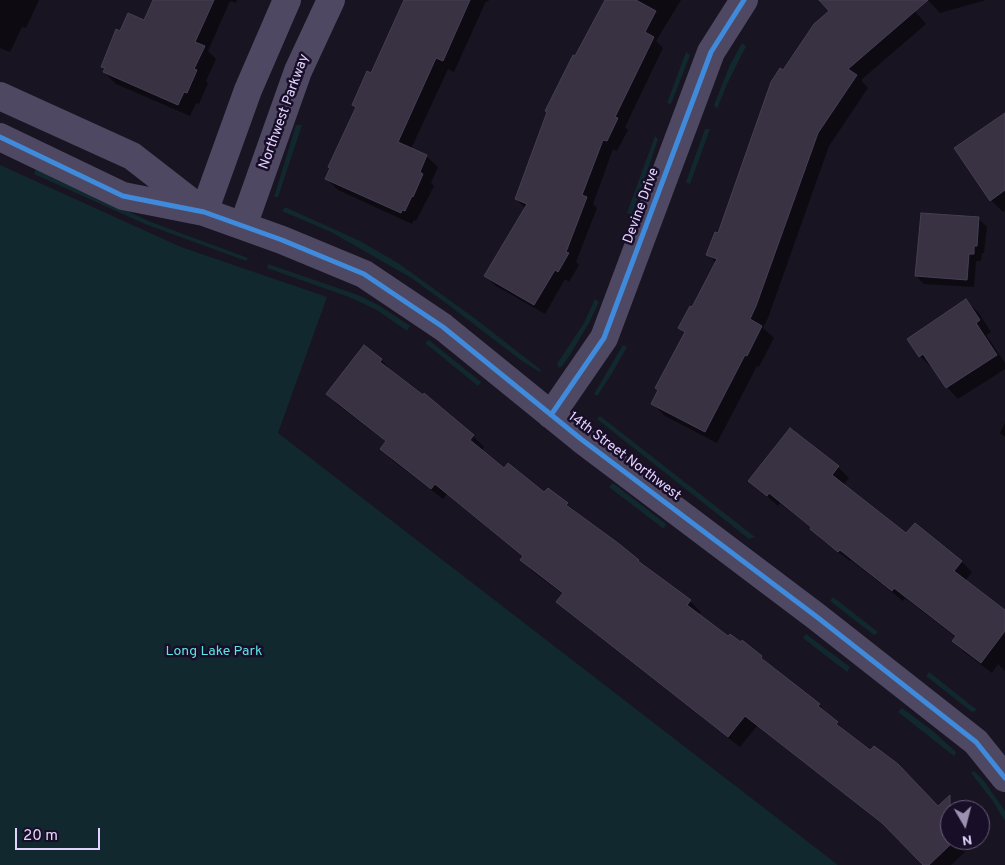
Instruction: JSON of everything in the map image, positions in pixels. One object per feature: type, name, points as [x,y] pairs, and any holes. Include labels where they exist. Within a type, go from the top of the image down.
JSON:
[{"type":"street","points":[[204,212],[248,90],[287,0]]},
{"type":"street","name":"Northwest Parkway","points":[[244,226],[298,71],[331,0]]},
{"type":"street","name":"Devine Drive","points":[[551,415],[604,338],[711,52],[744,0]]},
{"type":"street","name":"14th Street Northwest","points":[[204,212],[132,156],[11,100],[1,137],[123,196],[204,212],[282,240],[364,274],[443,327],[551,415],[816,617],[976,742],[1005,778]]},
{"type":"green space","points":[[742,43],[746,46],[717,109],[714,105],[730,65]]},
{"type":"green space","points":[[686,52],[690,55],[671,104],[667,103]]},
{"type":"green space","points":[[296,125],[302,125],[278,197],[274,197]]},
{"type":"green space","points":[[705,129],[710,129],[690,184],[686,182]]},
{"type":"green space","points":[[655,136],[658,139],[632,214],[627,213]]},
{"type":"green space","name":"Long Lake Park","points":[[0,165],[181,247],[327,297],[278,433],[838,865],[0,865]]},
{"type":"green space","points":[[36,169],[151,222],[248,258],[246,261],[145,224],[34,174]]},
{"type":"green space","points":[[285,207],[360,241],[398,263],[477,320],[541,370],[540,372],[522,361],[410,277],[331,232],[282,211]]},
{"type":"green space","points":[[268,264],[358,295],[380,306],[410,326],[407,331],[377,310],[349,297],[267,268]]},
{"type":"green space","points":[[595,299],[599,302],[590,321],[570,355],[559,368],[557,364],[584,323]]},
{"type":"green space","points":[[429,340],[481,382],[478,386],[425,343]]},
{"type":"green space","points":[[623,345],[627,347],[597,396],[594,394]]},
{"type":"green space","points":[[600,416],[755,537],[749,539],[597,419]]},
{"type":"green space","points":[[613,483],[666,524],[664,529],[609,487]]},
{"type":"green space","points":[[833,597],[878,632],[874,635],[830,601]]},
{"type":"green space","points":[[806,634],[850,667],[847,672],[803,638]]},
{"type":"green space","points":[[929,672],[977,710],[972,712],[926,676]]},
{"type":"green space","points":[[902,708],[934,732],[956,752],[954,756],[898,712]]},
{"type":"green space","points":[[974,771],[984,781],[1005,811],[1005,821],[992,800],[971,773]]},
{"type":"building","points":[[153,0],[214,0],[195,42],[205,46],[194,69],[197,70],[187,93],[184,92],[178,105],[103,72],[105,68],[101,67],[116,29],[120,31],[128,13],[144,20]]},
{"type":"building","points":[[404,0],[470,0],[443,61],[436,58],[398,142],[427,155],[420,172],[423,174],[413,197],[405,211],[402,210],[401,213],[325,179],[330,168],[328,167],[356,107],[352,105],[367,71],[371,73]]},
{"type":"building","points":[[605,0],[636,0],[656,11],[645,32],[654,37],[615,117],[618,118],[607,141],[603,140],[582,195],[587,197],[566,252],[569,253],[558,272],[555,270],[534,305],[484,276],[527,204],[515,199],[547,112],[545,111],[573,55],[575,56]]},
{"type":"building","points":[[819,0],[928,0],[848,69],[857,75],[818,133],[750,319],[762,326],[705,432],[651,404],[658,390],[655,388],[685,332],[678,328],[690,306],[692,307],[717,259],[706,255],[715,232],[718,233],[771,82],[780,68],[783,70],[814,24],[829,11]]},
{"type":"building","points":[[1005,113],[1005,190],[990,201],[954,148]]},
{"type":"building","points":[[921,213],[979,217],[977,246],[974,246],[974,254],[969,254],[967,280],[915,276]]},
{"type":"building","points":[[966,299],[980,320],[976,323],[997,355],[946,388],[923,354],[919,357],[907,339]]},
{"type":"building","points":[[364,345],[382,359],[380,362],[423,395],[424,393],[474,435],[470,440],[504,468],[508,463],[544,492],[548,488],[568,503],[566,505],[691,600],[687,605],[728,636],[730,634],[741,642],[742,640],[762,656],[761,658],[820,704],[818,706],[838,722],[836,724],[870,750],[874,746],[898,764],[938,806],[940,804],[940,850],[945,850],[929,865],[923,865],[882,823],[745,716],[728,737],[556,602],[563,593],[520,560],[523,556],[435,484],[431,489],[380,449],[386,441],[326,394]]},
{"type":"building","points":[[790,428],[839,466],[832,475],[906,533],[915,523],[962,561],[954,571],[1005,610],[1005,631],[981,663],[952,641],[956,636],[894,588],[892,591],[840,550],[838,552],[769,493],[767,496],[748,481]]},
{"type":"cycle path","points":[[551,415],[604,338],[711,52],[744,0]]},
{"type":"cycle path","points":[[0,137],[123,196],[204,212],[282,240],[364,274],[443,327],[581,439],[817,617],[976,742],[1005,778]]}]
